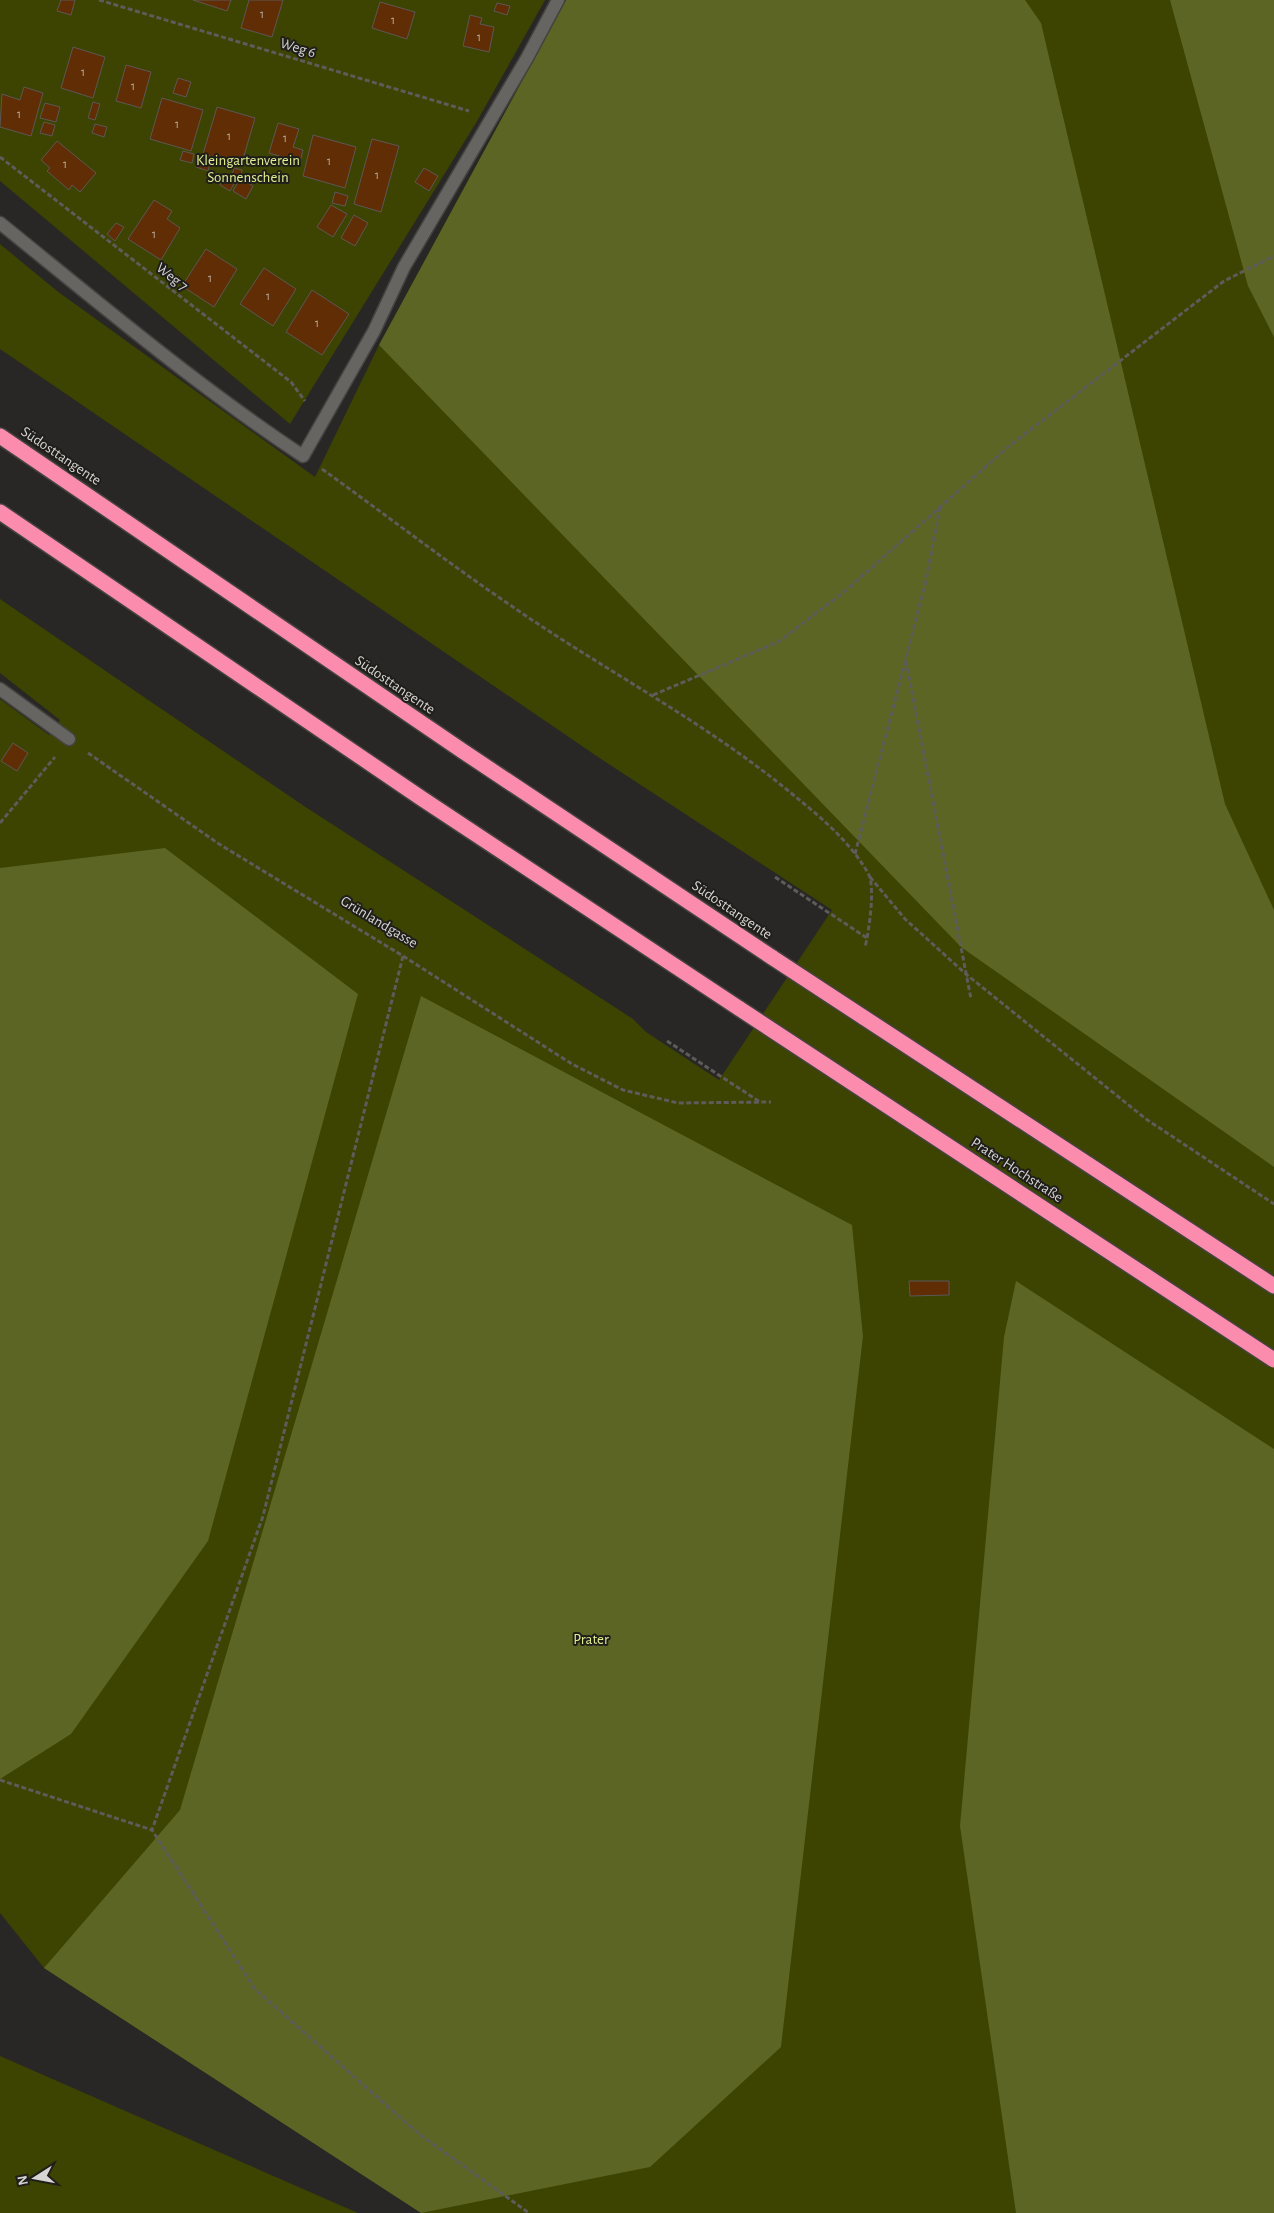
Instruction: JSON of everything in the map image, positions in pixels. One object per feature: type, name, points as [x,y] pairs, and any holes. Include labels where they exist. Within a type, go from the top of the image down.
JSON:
[{"type":"highway","name":"Südosttangente","points":[[0,436],[464,752],[773,958],[1274,1286]]},
{"type":"highway","name":"Prater Hochstraße","points":[[0,512],[420,798],[1274,1360]]},
{"type":"street","points":[[0,223],[153,346],[265,431],[303,456],[374,331],[404,267],[527,58],[558,0]]},
{"type":"street","points":[[0,689],[69,739]]},
{"type":"path","name":"Weg 6","points":[[99,0],[491,118]]},
{"type":"path","name":"Weg 7","points":[[0,157],[291,382],[322,422]]},
{"type":"path","points":[[653,695],[778,642],[844,592],[1008,448],[1224,281],[1274,256]]},
{"type":"path","points":[[303,456],[514,608],[653,695],[765,770],[821,818],[855,854],[870,877],[905,919],[967,975],[1146,1119],[1274,1204]]},
{"type":"path","points":[[855,854],[925,585],[940,506]]},
{"type":"path","points":[[905,660],[972,1000]]},
{"type":"path","points":[[0,823],[69,739]]},
{"type":"path","name":"Grünlandgasse","points":[[69,739],[219,844],[403,956],[572,1064],[622,1090],[678,1103],[771,1102]]},
{"type":"path","points":[[775,877],[868,938]]},
{"type":"path","points":[[865,947],[871,914],[870,877]]},
{"type":"path","points":[[152,1830],[263,1516],[403,956]]},
{"type":"path","points":[[667,1041],[760,1102]]},
{"type":"path","points":[[0,1780],[152,1830],[255,1989],[419,2134],[529,2213]]},
{"type":"green space","name":"Kleingartenverein Sonnenschein","points":[[0,0],[545,0],[476,123],[290,424],[0,181]]},
{"type":"green space","name":"Prater","points":[[566,0],[1274,0],[1274,2213],[422,2213],[44,1968],[0,1913],[0,699],[49,735],[60,720],[0,673],[0,599],[304,806],[633,1019],[646,1032],[719,1080],[832,910],[601,759],[0,349],[0,244],[57,291],[315,477],[379,345]]},
{"type":"green space","points":[[566,0],[1025,0],[1041,23],[1225,804],[1274,910],[1274,1167],[961,947],[379,345]]},
{"type":"green space","points":[[1170,0],[1274,0],[1274,337],[1248,286]]},
{"type":"green space","points":[[165,848],[358,994],[208,1541],[71,1734],[0,1779],[0,868]]},
{"type":"green space","points":[[421,996],[852,1225],[863,1336],[781,2047],[650,2167],[421,2213],[44,1968],[180,1810]]},
{"type":"green space","points":[[1016,1281],[1274,1449],[1274,2213],[1016,2213],[960,1826],[1004,1337]]},
{"type":"green space","points":[[0,2056],[358,2213],[0,2213]]},
{"type":"building","points":[[61,0],[75,0],[71,15],[57,11]]},
{"type":"building","points":[[193,0],[231,0],[227,11]]},
{"type":"building","points":[[249,0],[283,0],[272,37],[241,28]]},
{"type":"building","points":[[380,2],[415,12],[407,39],[372,28]]},
{"type":"building","points":[[497,3],[510,6],[507,15],[494,11]]},
{"type":"building","points":[[470,15],[482,18],[480,24],[494,27],[489,52],[463,46]]},
{"type":"building","points":[[73,47],[105,57],[93,98],[61,88]]},
{"type":"building","points":[[126,65],[151,72],[141,108],[116,101]]},
{"type":"building","points":[[178,78],[191,82],[186,97],[173,93]]},
{"type":"building","points":[[24,87],[43,93],[31,136],[0,127],[2,94],[20,100]]},
{"type":"building","points":[[162,98],[203,110],[191,151],[150,139]]},
{"type":"building","points":[[93,102],[100,104],[95,120],[88,118]]},
{"type":"building","points":[[45,103],[60,107],[56,122],[40,118]]},
{"type":"building","points":[[217,107],[255,118],[241,166],[203,154]]},
{"type":"building","points":[[44,122],[55,125],[52,136],[40,133]]},
{"type":"building","points":[[278,123],[299,129],[293,147],[303,150],[300,162],[269,153]]},
{"type":"building","points":[[95,124],[107,127],[104,137],[92,133]]},
{"type":"building","points":[[313,135],[356,147],[345,188],[303,176]]},
{"type":"building","points":[[372,139],[399,146],[381,212],[354,204]]},
{"type":"building","points":[[57,141],[96,173],[80,192],[72,185],[69,190],[47,171],[50,168],[41,160]]},
{"type":"building","points":[[183,151],[194,154],[192,163],[180,160]]},
{"type":"building","points":[[199,156],[211,160],[208,171],[196,167]]},
{"type":"building","points":[[234,168],[242,170],[240,178],[232,175]]},
{"type":"building","points":[[424,168],[438,176],[429,191],[415,182]]},
{"type":"building","points":[[226,174],[236,180],[230,191],[220,185]]},
{"type":"building","points":[[240,178],[253,186],[246,199],[233,191]]},
{"type":"building","points":[[335,192],[348,196],[345,206],[332,203]]},
{"type":"building","points":[[154,200],[172,211],[167,219],[180,228],[161,260],[128,239]]},
{"type":"building","points":[[331,205],[347,214],[333,237],[317,227]]},
{"type":"building","points":[[354,215],[368,223],[355,246],[341,238]]},
{"type":"building","points":[[116,223],[124,227],[115,241],[107,234]]},
{"type":"building","points":[[206,249],[237,269],[214,307],[182,286]]},
{"type":"building","points":[[264,268],[296,289],[273,326],[240,304]]},
{"type":"building","points":[[312,290],[349,314],[322,355],[286,332]]},
{"type":"building","points":[[13,743],[28,753],[17,771],[1,761]]},
{"type":"building","points":[[909,1281],[949,1281],[949,1295],[910,1296]]}]
